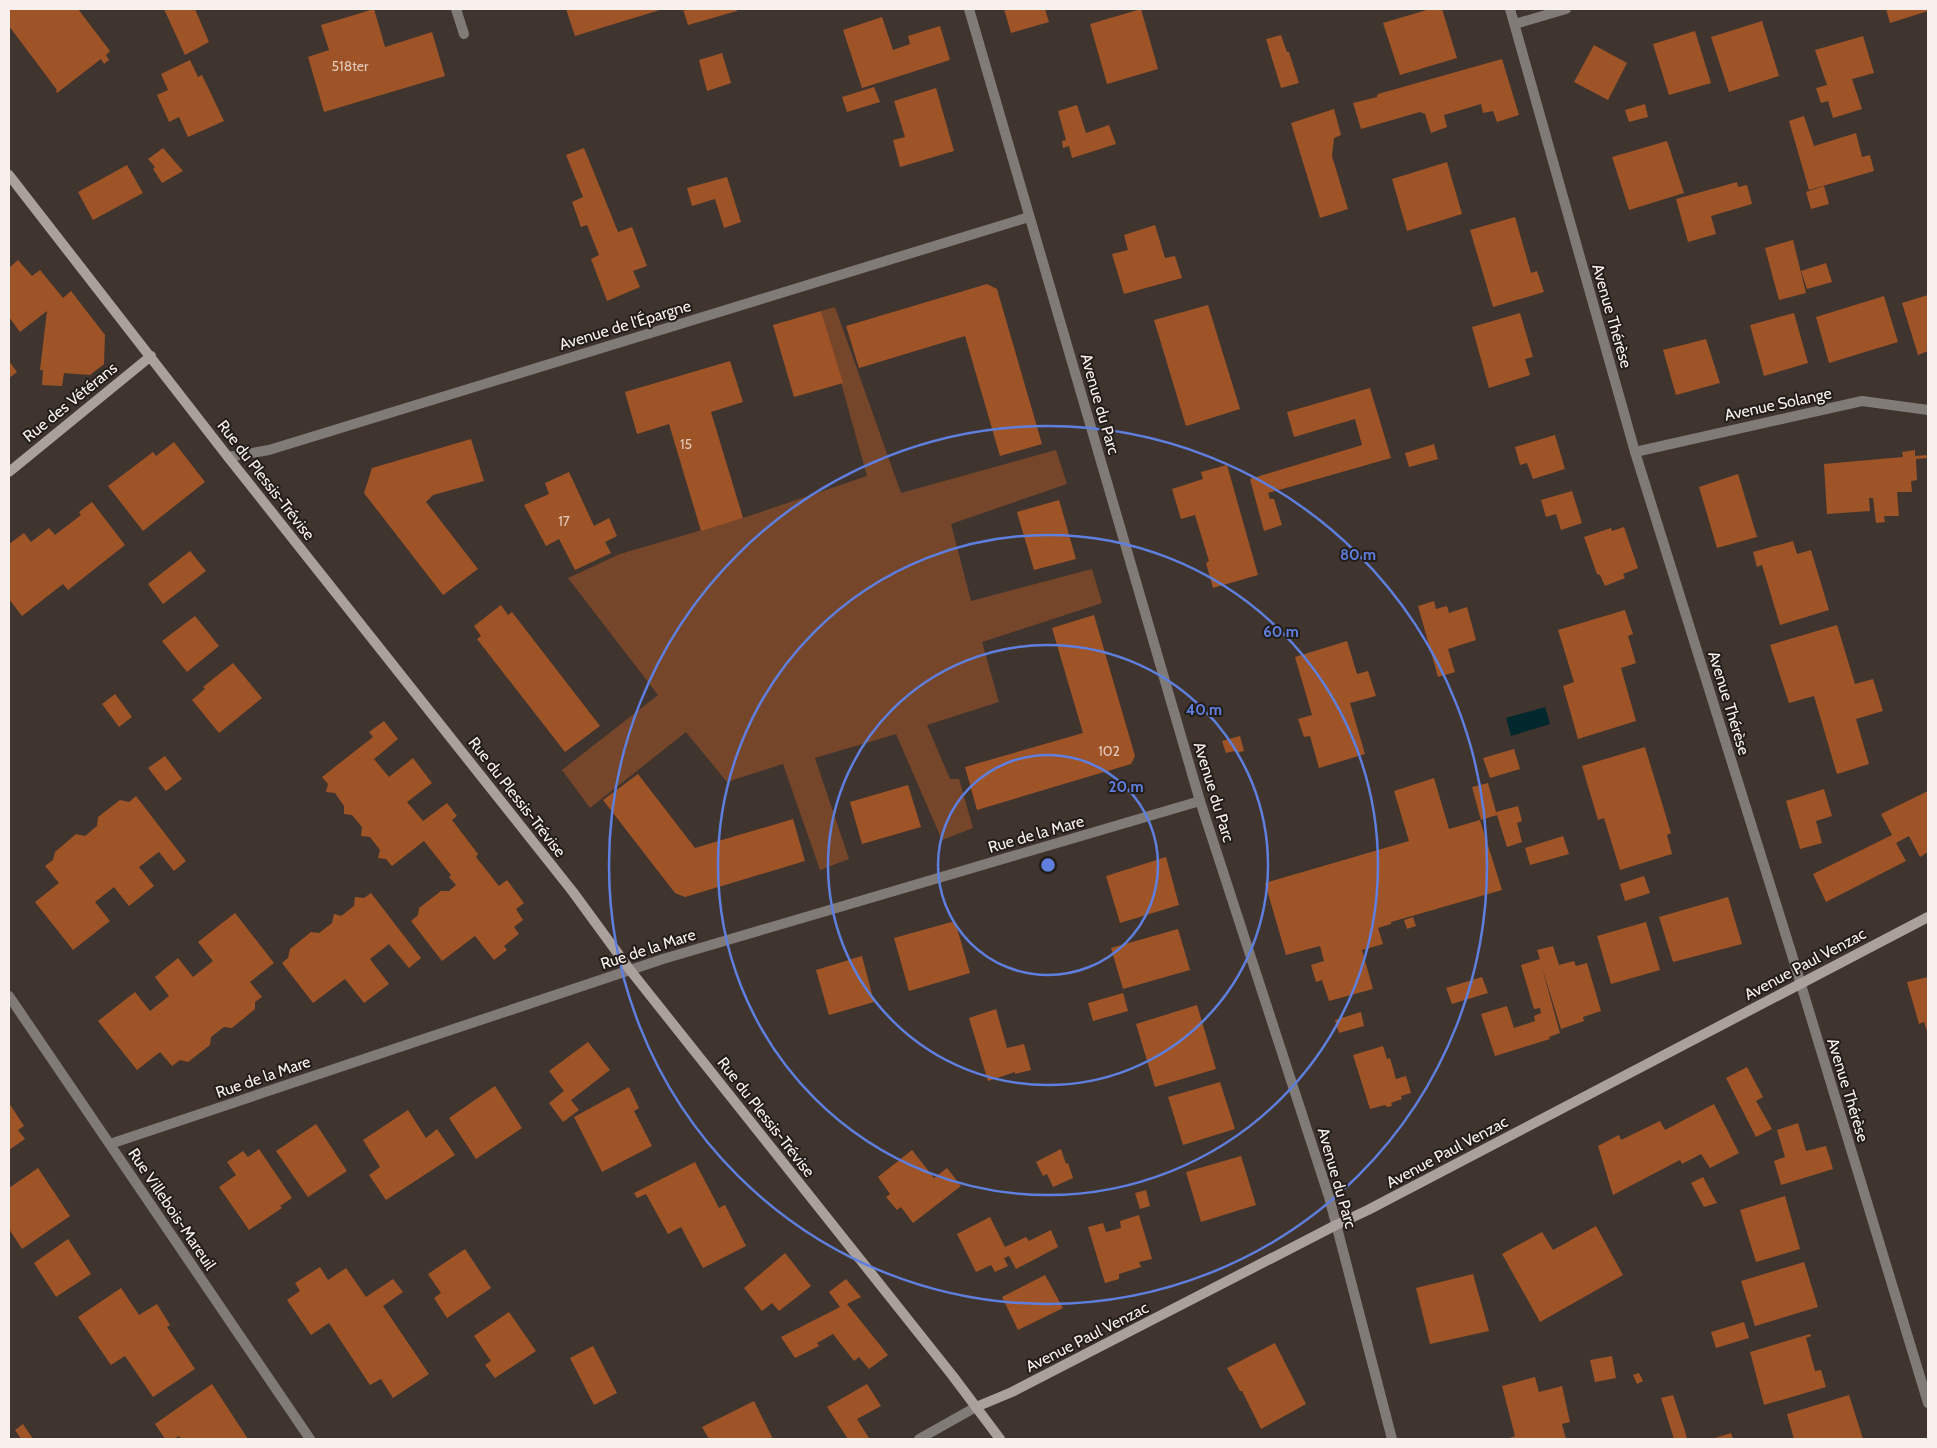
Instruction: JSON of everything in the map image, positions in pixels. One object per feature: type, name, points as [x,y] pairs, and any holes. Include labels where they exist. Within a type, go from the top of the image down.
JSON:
[{"type":"street","points":[[456,9],[464,34]]},
{"type":"street","name":"Avenue du Parc","points":[[969,9],[1200,801],[1329,1197],[1392,1439]]},
{"type":"street","name":"Avenue Thérèse","points":[[1510,9],[1635,452],[1928,1403]]},
{"type":"street","points":[[1515,24],[1566,9]]},
{"type":"street","name":"Rue du Plessis-Trévise","points":[[9,175],[228,457],[573,892],[630,970],[1000,1439]]},
{"type":"street","name":"Avenue de l'Épargne","points":[[228,457],[269,450],[1030,217]]},
{"type":"street","name":"Rue des Vétérans","points":[[9,472],[151,356]]},
{"type":"street","name":"Avenue Solange","points":[[1635,452],[1862,401],[1928,410]]},
{"type":"street","name":"Rue de la Mare","points":[[110,1144],[664,959],[1200,801]]},
{"type":"street","name":"Avenue Paul Venzac","points":[[976,1407],[1012,1392],[1368,1210],[1928,917]]},
{"type":"street","name":"Rue Villebois-Mareuil","points":[[9,996],[310,1439]]},
{"type":"street","points":[[919,1439],[976,1407]]},
{"type":"shaded area","points":[[835,307],[901,493],[1056,450],[1067,484],[951,524],[971,601],[1092,569],[1102,603],[982,642],[999,702],[927,725],[950,779],[959,779],[973,828],[942,840],[896,734],[815,758],[849,859],[820,870],[783,764],[727,782],[686,732],[590,808],[562,770],[658,695],[568,578],[620,554],[743,518],[867,476],[821,311]]},
{"type":"water","points":[[1545,707],[1550,724],[1511,736],[1506,718]]},
{"type":"building","points":[[9,9],[78,9],[110,51],[106,55],[109,60],[104,64],[101,59],[57,93],[57,90],[9,26]]},
{"type":"building","points":[[164,9],[195,9],[209,42],[185,55]]},
{"type":"building","points":[[374,9],[385,47],[432,32],[445,76],[324,112],[308,57],[329,50],[321,25]]},
{"type":"building","points":[[566,9],[663,9],[575,36]]},
{"type":"building","points":[[683,9],[737,9],[737,11],[688,25]]},
{"type":"building","points":[[1004,9],[1045,9],[1049,22],[1011,33]]},
{"type":"building","points":[[1141,9],[1158,69],[1107,84],[1090,24]]},
{"type":"building","points":[[1430,9],[1442,9],[1457,58],[1400,75],[1383,23]]},
{"type":"building","points":[[1886,9],[1928,9],[1928,11],[1890,23]]},
{"type":"building","points":[[882,17],[893,50],[910,44],[908,36],[940,26],[950,60],[862,88],[843,30]]},
{"type":"building","points":[[1762,21],[1779,76],[1729,92],[1711,37]]},
{"type":"building","points":[[1695,31],[1711,83],[1669,95],[1653,44]]},
{"type":"building","points":[[1281,35],[1287,52],[1289,52],[1299,83],[1281,88],[1266,39]]},
{"type":"building","points":[[1863,36],[1874,73],[1852,79],[1862,109],[1833,118],[1828,101],[1821,103],[1816,88],[1827,85],[1815,50]]},
{"type":"building","points":[[1594,45],[1627,63],[1608,100],[1574,82]]},
{"type":"building","points":[[722,53],[731,83],[707,91],[699,60]]},
{"type":"building","points":[[1502,59],[1519,115],[1497,122],[1493,111],[1483,113],[1481,104],[1444,115],[1447,127],[1431,133],[1425,114],[1420,112],[1361,129],[1353,103],[1377,97],[1378,94]]},
{"type":"building","points":[[190,60],[198,77],[202,75],[224,121],[188,137],[179,117],[169,122],[157,95],[168,90],[161,74]]},
{"type":"building","points":[[874,87],[880,102],[847,112],[842,97]]},
{"type":"building","points":[[936,88],[954,151],[900,167],[893,140],[905,137],[894,101]]},
{"type":"building","points":[[1645,104],[1648,117],[1629,122],[1625,110]]},
{"type":"building","points":[[1077,105],[1086,133],[1109,125],[1116,144],[1072,158],[1069,146],[1063,148],[1062,141],[1066,140],[1058,111]]},
{"type":"building","points":[[1334,109],[1341,135],[1334,138],[1332,156],[1348,209],[1320,218],[1291,123]]},
{"type":"building","points":[[1804,116],[1814,146],[1856,133],[1862,157],[1870,155],[1874,171],[1809,190],[1789,121]]},
{"type":"building","points":[[1667,141],[1684,193],[1629,210],[1612,157]]},
{"type":"building","points":[[163,148],[183,171],[162,183],[153,169],[155,167],[148,159]]},
{"type":"building","points":[[584,148],[618,232],[632,227],[647,266],[633,271],[640,287],[607,301],[591,259],[599,255],[587,225],[581,227],[572,202],[583,197],[566,155]]},
{"type":"building","points":[[1447,162],[1462,214],[1407,231],[1392,179]]},
{"type":"building","points":[[127,165],[143,193],[93,220],[78,192]]},
{"type":"building","points":[[727,177],[741,222],[724,228],[715,199],[692,206],[687,188]]},
{"type":"building","points":[[1737,182],[1738,187],[1747,185],[1752,204],[1711,216],[1716,234],[1688,242],[1676,199]]},
{"type":"building","points":[[1824,186],[1829,204],[1811,209],[1806,192]]},
{"type":"building","points":[[1515,217],[1531,273],[1537,271],[1544,292],[1493,307],[1470,230]]},
{"type":"building","points":[[1155,225],[1165,258],[1175,256],[1182,278],[1124,294],[1112,254],[1128,250],[1124,235]]},
{"type":"building","points":[[1793,240],[1806,293],[1779,300],[1765,248]]},
{"type":"building","points":[[18,260],[32,276],[40,270],[63,298],[71,291],[105,335],[104,364],[90,375],[64,373],[62,386],[42,385],[43,370],[40,370],[47,311],[20,332],[9,317],[9,268]]},
{"type":"building","points":[[1826,263],[1832,282],[1807,289],[1801,271]]},
{"type":"building","points":[[987,284],[997,289],[1042,444],[1000,456],[965,336],[859,368],[846,326]]},
{"type":"building","points":[[1928,295],[1928,351],[1918,355],[1902,303]]},
{"type":"building","points":[[1884,296],[1898,342],[1829,363],[1816,317]]},
{"type":"building","points":[[1208,305],[1240,409],[1186,426],[1154,320]]},
{"type":"building","points":[[821,311],[843,383],[794,397],[773,325]]},
{"type":"building","points":[[1520,313],[1533,357],[1525,359],[1530,375],[1489,388],[1472,327]]},
{"type":"building","points":[[1794,313],[1808,363],[1764,376],[1750,325]]},
{"type":"building","points":[[1706,339],[1720,383],[1676,395],[1663,350]]},
{"type":"building","points":[[9,361],[17,372],[9,378]]},
{"type":"building","points":[[730,361],[743,402],[711,412],[743,518],[701,531],[669,424],[637,434],[625,392]]},
{"type":"building","points":[[1370,388],[1391,458],[1268,493],[1270,499],[1274,499],[1282,525],[1264,531],[1250,479],[1362,445],[1355,419],[1294,437],[1287,412]]},
{"type":"building","points":[[1555,435],[1565,469],[1533,479],[1527,463],[1520,465],[1515,447]]},
{"type":"building","points":[[471,439],[484,481],[433,495],[426,502],[478,569],[443,595],[364,493],[372,468]]},
{"type":"building","points":[[174,442],[205,482],[143,531],[108,486],[153,452],[156,456]]},
{"type":"building","points":[[1434,444],[1438,459],[1409,467],[1405,453]]},
{"type":"building","points":[[1915,450],[1915,456],[1928,455],[1928,458],[1916,459],[1917,480],[1911,481],[1912,492],[1897,492],[1899,516],[1884,516],[1885,522],[1876,523],[1873,498],[1869,498],[1870,511],[1827,514],[1824,464],[1903,457],[1902,452]]},
{"type":"building","points":[[1227,465],[1258,575],[1213,588],[1206,563],[1209,561],[1195,515],[1181,519],[1172,489],[1203,479],[1201,472]]},
{"type":"building","points":[[569,472],[594,526],[609,518],[617,536],[605,542],[611,553],[575,570],[559,539],[546,546],[524,505],[549,494],[545,483]]},
{"type":"building","points":[[1738,474],[1757,537],[1717,548],[1699,487]]},
{"type":"building","points":[[1572,491],[1582,523],[1561,530],[1556,514],[1546,517],[1541,500]]},
{"type":"building","points":[[1059,500],[1076,559],[1034,570],[1017,512]]},
{"type":"building","points":[[92,502],[125,545],[68,590],[63,584],[22,616],[9,599],[9,544],[24,533],[31,542],[49,528],[55,535],[81,515],[79,512]]},
{"type":"building","points":[[1624,527],[1638,568],[1623,574],[1625,578],[1605,586],[1600,575],[1597,574],[1584,537],[1611,528],[1612,531]]},
{"type":"building","points":[[1793,541],[1797,554],[1811,550],[1829,610],[1780,625],[1762,565],[1757,567],[1753,552]]},
{"type":"building","points":[[190,551],[206,571],[163,604],[148,584]]},
{"type":"building","points":[[1434,601],[1436,609],[1447,606],[1449,613],[1467,607],[1476,640],[1448,649],[1455,672],[1438,677],[1418,606]]},
{"type":"building","points":[[501,605],[508,615],[512,612],[600,726],[565,752],[477,639],[481,636],[474,626]]},
{"type":"building","points":[[1625,610],[1633,634],[1628,636],[1636,663],[1621,668],[1636,721],[1578,739],[1563,686],[1574,682],[1558,630]]},
{"type":"building","points":[[1094,615],[1135,756],[1131,764],[977,810],[965,767],[1083,733],[1052,628]]},
{"type":"building","points":[[195,616],[219,646],[187,672],[162,641]]},
{"type":"building","points":[[1837,625],[1855,684],[1873,679],[1883,711],[1856,719],[1869,764],[1837,774],[1814,696],[1789,703],[1770,645]]},
{"type":"building","points":[[1347,641],[1357,674],[1368,671],[1376,696],[1350,703],[1365,754],[1319,768],[1310,736],[1304,737],[1298,719],[1312,715],[1295,657]]},
{"type":"building","points":[[233,663],[262,698],[219,733],[192,700],[205,689],[203,687]]},
{"type":"building","points":[[115,694],[132,717],[119,727],[102,704]]},
{"type":"building","points":[[384,721],[398,739],[374,759],[389,777],[413,758],[432,783],[407,802],[423,821],[447,803],[457,816],[452,820],[478,854],[476,857],[499,886],[507,880],[524,903],[516,909],[523,920],[514,927],[519,934],[504,946],[507,950],[494,960],[475,936],[442,961],[411,921],[418,915],[419,908],[441,891],[449,891],[456,885],[449,877],[451,875],[424,841],[392,866],[386,859],[378,858],[380,850],[370,837],[361,836],[362,827],[352,815],[344,814],[344,806],[335,793],[326,792],[328,784],[322,777],[373,737],[369,732]]},
{"type":"building","points":[[1240,736],[1244,751],[1226,753],[1222,741]]},
{"type":"building","points":[[1645,747],[1671,833],[1667,835],[1672,854],[1620,870],[1604,818],[1598,820],[1582,766]]},
{"type":"building","points":[[1514,749],[1520,769],[1490,778],[1483,758]]},
{"type":"building","points":[[165,756],[182,779],[166,791],[148,768]]},
{"type":"building","points":[[638,774],[695,848],[793,819],[805,861],[685,897],[675,893],[603,800]]},
{"type":"building","points":[[1434,778],[1449,829],[1480,820],[1502,890],[1391,922],[1391,924],[1378,928],[1383,944],[1362,950],[1373,989],[1329,1001],[1322,980],[1316,982],[1311,965],[1324,961],[1320,946],[1286,955],[1265,883],[1409,841],[1394,791]]},
{"type":"building","points":[[1488,783],[1496,812],[1518,806],[1522,821],[1517,823],[1522,842],[1507,847],[1497,815],[1481,820],[1472,787]]},
{"type":"building","points":[[908,785],[921,827],[862,844],[850,802]]},
{"type":"building","points":[[1824,789],[1832,816],[1816,821],[1822,843],[1800,849],[1786,801]]},
{"type":"building","points":[[1928,791],[1928,852],[1920,857],[1909,836],[1896,843],[1906,861],[1826,902],[1813,874],[1892,835],[1881,814]]},
{"type":"building","points":[[136,796],[186,861],[174,871],[159,852],[139,867],[154,886],[129,906],[114,887],[95,902],[110,921],[73,950],[35,902],[59,883],[45,866],[53,860],[55,852],[76,834],[85,836],[97,826],[98,817],[120,800],[129,802]]},
{"type":"building","points":[[1563,836],[1569,854],[1530,865],[1525,848]]},
{"type":"building","points":[[1166,857],[1179,905],[1120,923],[1106,876]]},
{"type":"building","points":[[1644,876],[1650,893],[1625,901],[1620,884]]},
{"type":"building","points":[[371,893],[421,958],[409,968],[389,944],[370,959],[389,984],[364,1003],[345,979],[313,1003],[282,963],[288,958],[290,949],[311,932],[319,933],[332,923],[334,914],[341,916],[354,906],[355,897],[364,898]]},
{"type":"building","points":[[1728,897],[1742,944],[1673,962],[1659,917]]},
{"type":"building","points":[[235,913],[274,963],[250,982],[262,997],[255,1002],[255,1009],[232,1028],[224,1027],[211,1037],[210,1045],[188,1062],[180,1060],[172,1066],[160,1052],[137,1070],[98,1021],[135,992],[150,1011],[169,996],[155,977],[178,958],[193,977],[213,961],[198,942]]},
{"type":"building","points":[[1413,917],[1416,926],[1407,929],[1404,920]]},
{"type":"building","points":[[955,921],[970,973],[909,991],[894,938]]},
{"type":"building","points":[[1646,922],[1660,970],[1611,984],[1597,936]]},
{"type":"building","points":[[1178,929],[1190,970],[1123,989],[1111,948]]},
{"type":"building","points":[[1553,946],[1559,965],[1574,961],[1576,966],[1587,963],[1601,1011],[1583,1017],[1584,1021],[1561,1029],[1541,964],[1560,1033],[1549,1037],[1550,1039],[1495,1056],[1481,1014],[1507,1006],[1514,1028],[1535,1021],[1534,1016],[1541,1013],[1540,1008],[1534,1009],[1521,965],[1540,959],[1537,950]]},
{"type":"building","points":[[862,956],[874,1002],[829,1015],[816,970]]},
{"type":"building","points":[[1482,977],[1488,993],[1452,1004],[1446,988]]},
{"type":"building","points":[[1928,977],[1928,1034],[1924,1022],[1919,1024],[1907,982]]},
{"type":"building","points":[[1123,993],[1128,1011],[1093,1021],[1088,1003]]},
{"type":"building","points":[[1197,1005],[1216,1069],[1155,1087],[1136,1024]]},
{"type":"building","points":[[996,1009],[1007,1048],[1024,1044],[1031,1070],[1015,1074],[1015,1072],[988,1081],[969,1018]]},
{"type":"building","points":[[1361,1012],[1364,1026],[1339,1033],[1335,1020]]},
{"type":"building","points":[[588,1042],[610,1070],[571,1100],[579,1110],[563,1122],[549,1103],[564,1091],[549,1071]]},
{"type":"building","points":[[1383,1046],[1387,1059],[1390,1058],[1396,1079],[1406,1076],[1411,1093],[1401,1096],[1402,1099],[1391,1103],[1392,1106],[1387,1107],[1385,1105],[1370,1109],[1353,1055]]},
{"type":"building","points":[[1747,1067],[1763,1097],[1756,1101],[1772,1129],[1756,1137],[1726,1078]]},
{"type":"building","points":[[1220,1082],[1235,1129],[1183,1145],[1168,1097]]},
{"type":"building","points":[[495,1086],[522,1128],[476,1159],[449,1118]]},
{"type":"building","points":[[629,1087],[639,1108],[634,1111],[652,1146],[602,1172],[574,1117]]},
{"type":"building","points":[[9,1103],[24,1126],[18,1130],[25,1139],[9,1150]]},
{"type":"building","points":[[1714,1104],[1739,1153],[1710,1168],[1701,1154],[1682,1164],[1680,1160],[1613,1195],[1598,1146],[1619,1135],[1621,1140],[1660,1121],[1665,1130]]},
{"type":"building","points":[[408,1110],[426,1138],[437,1129],[455,1155],[386,1200],[369,1175],[380,1167],[363,1140]]},
{"type":"building","points":[[1798,1123],[1806,1151],[1826,1146],[1833,1169],[1781,1185],[1774,1161],[1785,1157],[1777,1130]]},
{"type":"building","points":[[316,1124],[347,1171],[308,1197],[276,1151]]},
{"type":"building","points":[[259,1149],[292,1198],[280,1206],[282,1208],[249,1230],[219,1187],[236,1175],[227,1162],[243,1151],[248,1157]]},
{"type":"building","points":[[1061,1149],[1073,1178],[1053,1187],[1047,1174],[1043,1176],[1036,1162]]},
{"type":"building","points":[[912,1150],[934,1178],[947,1168],[961,1186],[913,1223],[901,1207],[897,1210],[886,1197],[890,1194],[878,1177]]},
{"type":"building","points":[[1241,1156],[1256,1205],[1201,1222],[1186,1172]]},
{"type":"building","points":[[695,1162],[719,1208],[725,1205],[746,1246],[703,1268],[681,1227],[668,1234],[646,1194],[637,1198],[634,1193]]},
{"type":"building","points":[[38,1168],[70,1216],[22,1249],[9,1229],[9,1188]]},
{"type":"building","points":[[1703,1177],[1717,1203],[1704,1207],[1691,1183]]},
{"type":"building","points":[[1146,1190],[1150,1206],[1140,1209],[1135,1193]]},
{"type":"building","points":[[1785,1196],[1800,1249],[1756,1262],[1740,1210]]},
{"type":"building","points":[[1139,1215],[1152,1259],[1139,1262],[1141,1267],[1119,1274],[1119,1279],[1105,1283],[1088,1227],[1103,1223],[1106,1232],[1121,1228],[1120,1221]]},
{"type":"building","points":[[990,1217],[1005,1247],[1026,1237],[1029,1241],[1051,1230],[1058,1247],[1016,1269],[1009,1256],[1004,1258],[1008,1266],[995,1272],[991,1265],[976,1272],[957,1234]]},
{"type":"building","points":[[1596,1226],[1623,1275],[1540,1322],[1502,1254],[1542,1232],[1553,1250]]},
{"type":"building","points":[[68,1239],[91,1274],[56,1297],[34,1263]]},
{"type":"building","points":[[465,1249],[491,1288],[447,1318],[434,1298],[441,1293],[428,1274]]},
{"type":"building","points":[[785,1253],[811,1286],[779,1311],[772,1303],[762,1311],[744,1288]]},
{"type":"building","points":[[1804,1262],[1818,1307],[1755,1326],[1741,1281]]},
{"type":"building","points":[[320,1267],[328,1280],[346,1268],[366,1297],[393,1279],[403,1292],[383,1306],[429,1374],[393,1398],[381,1379],[370,1385],[329,1323],[311,1335],[287,1300],[300,1291],[295,1283]]},
{"type":"building","points":[[1473,1274],[1489,1331],[1430,1344],[1416,1288]]},
{"type":"building","points":[[1045,1275],[1063,1308],[1018,1330],[1002,1297]]},
{"type":"building","points":[[846,1279],[861,1297],[847,1304],[888,1355],[869,1369],[859,1357],[854,1361],[833,1334],[817,1343],[819,1346],[795,1358],[781,1337],[840,1307],[829,1292]]},
{"type":"building","points":[[121,1288],[139,1315],[157,1304],[170,1325],[167,1327],[195,1369],[153,1397],[125,1356],[111,1365],[78,1317]]},
{"type":"building","points":[[509,1312],[536,1351],[495,1378],[485,1365],[491,1361],[474,1336]]},
{"type":"building","points":[[1744,1322],[1749,1338],[1716,1348],[1711,1332]]},
{"type":"building","points":[[1810,1334],[1811,1336],[1806,1338],[1815,1371],[1821,1370],[1826,1387],[1764,1405],[1750,1352]]},
{"type":"building","points":[[1275,1343],[1306,1404],[1261,1429],[1242,1391],[1240,1391],[1227,1368]]},
{"type":"building","points":[[593,1346],[617,1393],[594,1405],[570,1358]]},
{"type":"building","points":[[1612,1356],[1616,1378],[1595,1382],[1590,1360]]},
{"type":"building","points":[[1639,1373],[1643,1381],[1637,1384],[1633,1375]]},
{"type":"building","points":[[1535,1377],[1539,1392],[1562,1386],[1570,1422],[1562,1424],[1566,1439],[1506,1439],[1515,1436],[1502,1386]]},
{"type":"building","points":[[212,1384],[248,1439],[181,1439],[179,1436],[174,1439],[165,1439],[155,1424]]},
{"type":"building","points":[[867,1384],[881,1406],[857,1419],[869,1438],[848,1439],[827,1407]]},
{"type":"building","points":[[1673,1395],[1687,1439],[1674,1439],[1661,1398]]},
{"type":"building","points":[[1849,1395],[1863,1439],[1794,1439],[1787,1414]]},
{"type":"building","points":[[754,1401],[773,1439],[709,1439],[702,1427]]},
{"type":"building","points":[[23,1424],[33,1439],[21,1439],[15,1430]]},
{"type":"building","points":[[1731,1433],[1733,1439],[1712,1439]]}]
